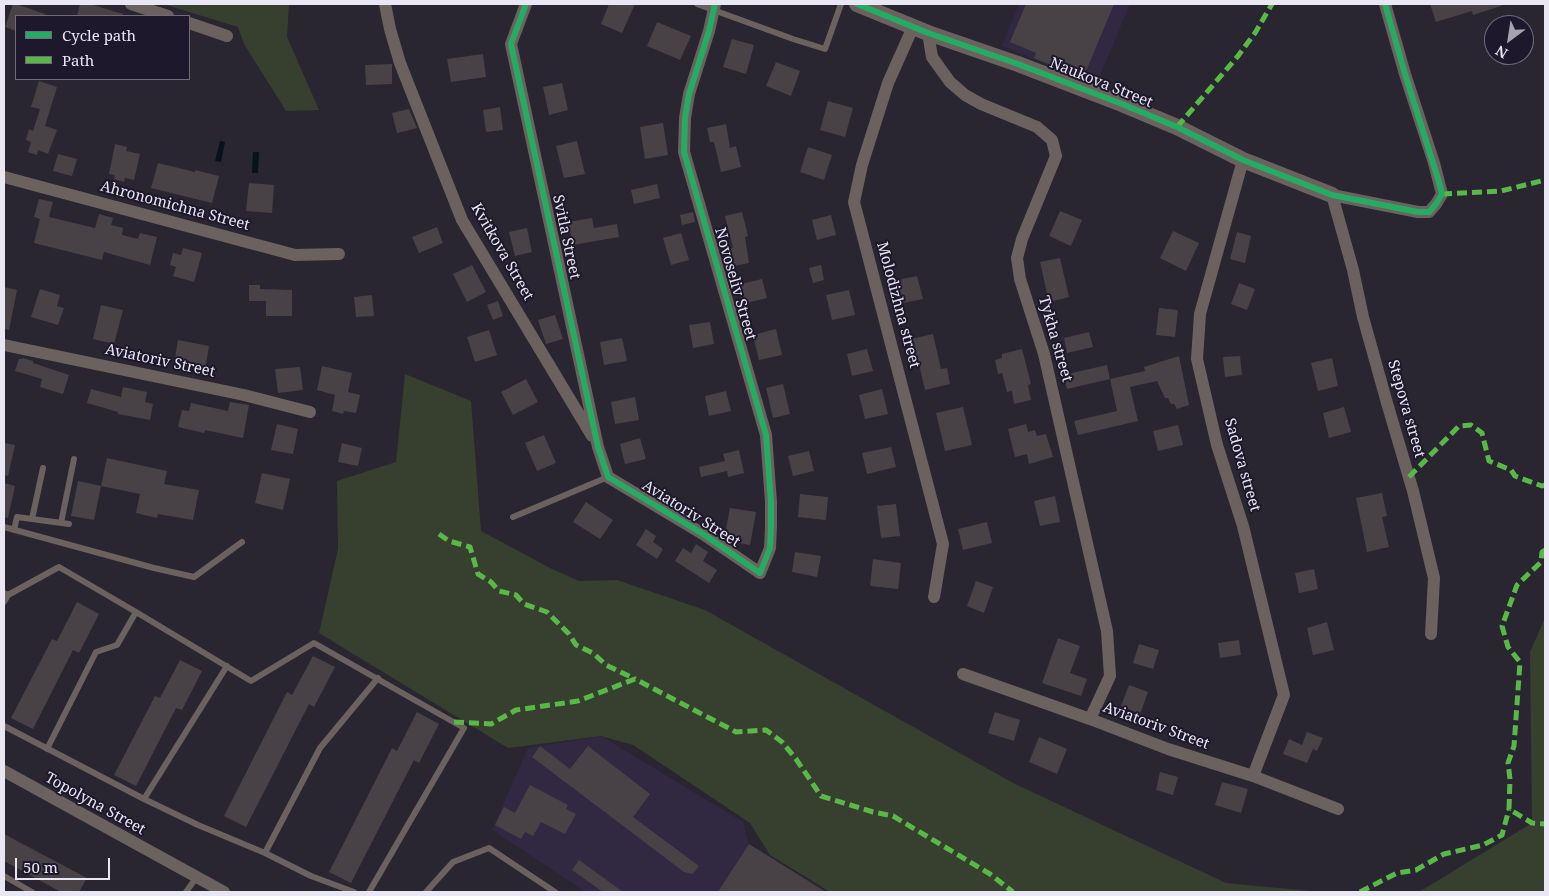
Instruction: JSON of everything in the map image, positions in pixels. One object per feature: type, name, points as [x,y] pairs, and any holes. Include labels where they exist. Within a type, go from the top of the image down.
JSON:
[{"type":"street","points":[[131,4],[165,15]]},
{"type":"street","name":"Kvitkova Street","points":[[384,4],[400,63],[462,220],[598,447]]},
{"type":"street","name":"Svitla Street","points":[[526,4],[511,44],[598,447],[608,478]]},
{"type":"street","name":"Naukova Street","points":[[857,4],[920,30],[1018,64],[1122,104],[1243,160],[1332,195]]},
{"type":"street","points":[[1332,195],[1418,212],[1429,212],[1442,194],[1385,4]]},
{"type":"street","name":"Novoseliv Street","points":[[714,7],[709,30],[689,94],[684,152],[766,435],[771,526],[770,548],[760,573]]},
{"type":"street","points":[[190,23],[227,36]]},
{"type":"street","name":"Molodizhna street","points":[[920,30],[888,83],[862,165],[854,202],[943,544],[934,597]]},
{"type":"street","name":"Tykha street","points":[[920,30],[932,57],[950,82],[965,95],[981,104],[1037,127],[1052,140],[1056,156],[1022,239],[1017,258],[1020,279],[1044,354],[1107,631],[1110,676],[1090,718]]},
{"type":"street","name":"Sadova street","points":[[1243,160],[1200,314],[1197,359],[1218,445],[1243,526],[1284,694],[1253,776]]},
{"type":"street","name":"Ahronomichna Street","points":[[4,177],[295,255],[339,254]]},
{"type":"street","name":"Stepova street","points":[[1332,195],[1353,270],[1371,346],[1413,491],[1434,578],[1431,634]]},
{"type":"street","name":"Aviatoriv Street","points":[[4,345],[235,393],[310,412]]},
{"type":"street","name":"Aviatoriv Street","points":[[608,478],[702,534],[760,573]]},
{"type":"street","name":"Aviatoriv Street","points":[[963,674],[1090,718],[1168,749],[1253,776],[1338,809]]},
{"type":"street","name":"Topolyna Street","points":[[4,771],[224,892]]},
{"type":"lane","points":[[697,4],[714,7],[792,39],[825,48],[841,4]]},
{"type":"lane","points":[[61,523],[74,459]]},
{"type":"lane","points":[[32,519],[43,468]]},
{"type":"lane","points":[[513,518],[608,478]]},
{"type":"lane","points":[[14,530],[17,517],[70,524]]},
{"type":"lane","points":[[4,526],[145,566],[194,577],[242,542]]},
{"type":"lane","points":[[4,602],[6,594],[59,567],[251,681],[314,644],[378,678],[464,728],[369,892]]},
{"type":"lane","points":[[47,748],[96,652],[117,645],[136,612]]},
{"type":"lane","points":[[144,799],[227,666]]},
{"type":"lane","points":[[265,853],[320,748],[378,678]]},
{"type":"lane","points":[[4,726],[198,825],[265,853],[311,876],[354,892]]},
{"type":"lane","points":[[426,892],[453,862],[490,848],[555,892]]},
{"type":"lane","points":[[4,876],[32,892]]},
{"type":"lane","points":[[186,892],[196,878]]},
{"type":"shaded area","points":[[1019,4],[1130,4],[1096,85],[1002,46]]},
{"type":"shaded area","points":[[220,141],[225,142],[221,162],[215,161]]},
{"type":"shaded area","points":[[253,152],[259,152],[258,173],[252,173]]},
{"type":"shaded area","points":[[601,736],[743,822],[749,844],[826,892],[586,892],[492,830],[528,748]]},
{"type":"green space","points":[[163,4],[289,4],[287,37],[319,110],[286,111],[244,44],[238,27]]},
{"type":"green space","points":[[405,374],[471,401],[481,531],[550,568],[579,581],[617,580],[705,610],[1013,783],[1226,883],[1321,892],[830,892],[770,855],[750,823],[633,745],[601,736],[508,748],[319,633],[338,549],[337,481],[396,462]]},
{"type":"green space","points":[[1545,618],[1545,892],[1419,892],[1532,823],[1530,652]]},
{"type":"building","points":[[13,4],[45,14],[15,15],[15,31],[5,27]]},
{"type":"building","points":[[80,4],[90,4],[123,14],[122,15],[77,15]]},
{"type":"building","points":[[609,4],[635,4],[622,33],[601,24]]},
{"type":"building","points":[[1026,4],[1114,4],[1084,76],[1034,58],[1036,53],[1010,42]]},
{"type":"building","points":[[1430,4],[1501,4],[1501,6],[1473,15],[1472,11],[1436,22]]},
{"type":"building","points":[[657,22],[691,36],[680,60],[647,46]]},
{"type":"building","points":[[732,39],[754,45],[746,74],[723,67]]},
{"type":"building","points":[[483,54],[486,77],[451,82],[447,59]]},
{"type":"building","points":[[776,62],[800,71],[791,96],[766,86]]},
{"type":"building","points":[[392,64],[392,84],[366,85],[365,65]]},
{"type":"building","points":[[39,81],[57,87],[45,126],[57,130],[48,154],[38,150],[37,155],[28,152],[31,142],[26,140],[29,129],[33,131],[40,109],[31,107]]},
{"type":"building","points":[[562,83],[568,110],[549,115],[543,87]]},
{"type":"building","points":[[828,101],[853,108],[845,137],[820,130]]},
{"type":"building","points":[[500,107],[503,130],[486,132],[483,110]]},
{"type":"building","points":[[409,109],[417,128],[397,133],[392,113]]},
{"type":"building","points":[[663,123],[668,155],[645,159],[640,127]]},
{"type":"building","points":[[726,124],[730,148],[736,146],[741,167],[721,172],[714,142],[710,142],[707,128]]},
{"type":"building","points":[[577,141],[585,174],[564,178],[556,146]]},
{"type":"building","points":[[115,144],[127,147],[126,151],[140,154],[134,180],[125,178],[124,182],[114,179],[115,175],[109,174]]},
{"type":"building","points":[[808,147],[832,155],[824,180],[800,172]]},
{"type":"building","points":[[58,154],[77,159],[72,176],[53,171]]},
{"type":"building","points":[[158,163],[219,176],[212,203],[151,188]]},
{"type":"building","points":[[249,183],[274,185],[272,213],[246,211]]},
{"type":"building","points":[[657,184],[660,198],[634,204],[631,190]]},
{"type":"building","points":[[39,199],[53,202],[49,217],[95,228],[99,214],[113,218],[111,225],[123,228],[122,235],[138,239],[140,233],[157,237],[150,265],[104,252],[102,260],[34,243],[40,219],[34,217]]},
{"type":"building","points":[[1060,211],[1082,220],[1071,246],[1049,236]]},
{"type":"building","points":[[693,212],[695,222],[682,225],[680,215]]},
{"type":"building","points":[[742,212],[748,236],[745,237],[749,263],[730,267],[727,249],[733,248],[725,216]]},
{"type":"building","points":[[831,215],[836,235],[817,240],[812,220]]},
{"type":"building","points":[[592,218],[594,228],[617,224],[619,237],[573,245],[568,222]]},
{"type":"building","points":[[437,227],[443,243],[419,253],[412,237]]},
{"type":"building","points":[[527,228],[532,252],[515,256],[509,232]]},
{"type":"building","points":[[1173,231],[1199,243],[1186,271],[1160,258]]},
{"type":"building","points":[[1237,232],[1251,236],[1245,263],[1230,259]]},
{"type":"building","points":[[681,233],[689,260],[671,265],[663,238]]},
{"type":"building","points":[[183,248],[202,253],[194,282],[173,276],[176,267],[170,265],[173,253],[181,255]]},
{"type":"building","points":[[1060,258],[1069,297],[1049,302],[1040,262]]},
{"type":"building","points":[[472,265],[486,292],[467,302],[453,274]]},
{"type":"building","points":[[821,265],[824,280],[813,283],[809,268]]},
{"type":"building","points":[[917,276],[923,299],[903,303],[897,280]]},
{"type":"building","points":[[762,279],[767,298],[746,303],[741,284]]},
{"type":"building","points":[[1239,283],[1255,289],[1247,310],[1231,304]]},
{"type":"building","points":[[249,285],[260,285],[260,289],[292,290],[292,316],[266,316],[266,301],[249,301]]},
{"type":"building","points":[[4,287],[17,290],[9,330],[4,329]]},
{"type":"building","points":[[40,289],[60,295],[57,306],[64,308],[58,325],[31,317]]},
{"type":"building","points":[[849,290],[855,315],[832,320],[826,295]]},
{"type":"building","points":[[372,295],[374,316],[356,317],[354,297]]},
{"type":"building","points":[[498,301],[503,316],[493,320],[487,305]]},
{"type":"building","points":[[101,305],[123,310],[114,344],[93,339]]},
{"type":"building","points":[[1159,308],[1178,310],[1175,337],[1156,335]]},
{"type":"building","points":[[555,315],[563,339],[546,344],[538,320]]},
{"type":"building","points":[[710,322],[714,344],[693,348],[689,325]]},
{"type":"building","points":[[776,329],[782,355],[759,360],[753,335]]},
{"type":"building","points":[[489,330],[497,355],[475,362],[467,337]]},
{"type":"building","points":[[1089,332],[1093,347],[1067,353],[1064,338]]},
{"type":"building","points":[[933,334],[941,369],[947,368],[950,384],[925,390],[918,360],[912,361],[907,340]]},
{"type":"building","points":[[622,338],[627,361],[604,365],[600,342]]},
{"type":"building","points":[[178,340],[209,346],[205,370],[174,364]]},
{"type":"building","points":[[867,349],[873,371],[852,376],[847,354]]},
{"type":"building","points":[[1022,349],[1031,384],[1028,385],[1031,400],[1014,404],[1012,391],[1007,392],[1002,373],[998,374],[995,360],[1002,358],[1002,354]]},
{"type":"building","points":[[1179,356],[1189,405],[1177,409],[1168,398],[1165,398],[1157,381],[1130,387],[1138,421],[1078,435],[1074,421],[1117,411],[1110,379],[1145,371],[1144,367]]},
{"type":"building","points":[[1240,356],[1242,375],[1225,377],[1223,357]]},
{"type":"building","points":[[23,358],[69,375],[63,394],[40,387],[42,379],[15,371],[19,359]]},
{"type":"building","points":[[1332,358],[1338,386],[1318,391],[1311,363]]},
{"type":"building","points":[[1107,365],[1110,379],[1067,389],[1063,375]]},
{"type":"building","points":[[322,366],[352,373],[348,392],[360,395],[356,413],[344,411],[343,414],[332,411],[335,395],[317,390]]},
{"type":"building","points":[[300,367],[303,390],[278,393],[275,369]]},
{"type":"building","points":[[526,379],[538,402],[513,415],[501,392]]},
{"type":"building","points":[[783,384],[790,414],[773,418],[766,388]]},
{"type":"building","points":[[123,387],[147,392],[145,402],[153,404],[150,420],[118,414],[118,412],[87,403],[91,389],[121,397]]},
{"type":"building","points":[[882,389],[888,414],[865,419],[859,395]]},
{"type":"building","points":[[726,391],[731,411],[709,416],[705,396]]},
{"type":"building","points":[[635,397],[639,420],[615,424],[611,402]]},
{"type":"building","points":[[230,402],[249,405],[243,438],[205,430],[204,433],[178,427],[182,410],[189,411],[191,403],[228,411]]},
{"type":"building","points":[[963,407],[972,445],[945,451],[936,413]]},
{"type":"building","points":[[1344,407],[1351,432],[1329,438],[1323,413]]},
{"type":"building","points":[[277,424],[298,429],[293,454],[271,450]]},
{"type":"building","points":[[1026,424],[1028,432],[1035,430],[1037,436],[1046,434],[1053,457],[1029,464],[1027,454],[1015,457],[1008,429]]},
{"type":"building","points":[[1178,425],[1183,445],[1158,451],[1153,431]]},
{"type":"building","points":[[544,435],[556,463],[537,471],[525,443]]},
{"type":"building","points":[[640,438],[646,459],[625,464],[620,444]]},
{"type":"building","points":[[4,443],[15,445],[8,476],[4,475]]},
{"type":"building","points":[[342,443],[362,448],[358,466],[338,462]]},
{"type":"building","points":[[891,447],[896,467],[867,474],[862,453]]},
{"type":"building","points":[[739,450],[744,473],[728,477],[727,471],[701,477],[699,467],[725,461],[723,454]]},
{"type":"building","points":[[809,451],[814,471],[793,476],[788,456]]},
{"type":"building","points":[[107,458],[167,471],[164,484],[199,490],[193,520],[158,514],[157,518],[136,513],[140,494],[101,486]]},
{"type":"building","points":[[262,473],[290,479],[283,510],[255,503]]},
{"type":"building","points":[[78,481],[101,486],[94,520],[71,516]]},
{"type":"building","points":[[4,483],[15,486],[8,518],[4,517]]},
{"type":"building","points":[[1382,493],[1387,516],[1382,517],[1389,547],[1367,552],[1356,498]]},
{"type":"building","points":[[800,494],[828,497],[826,520],[798,517]]},
{"type":"building","points":[[1055,496],[1060,522],[1040,526],[1034,501]]},
{"type":"building","points":[[586,502],[613,520],[600,539],[573,522]]},
{"type":"building","points":[[896,504],[900,536],[881,538],[877,506]]},
{"type":"building","points":[[730,508],[756,512],[750,545],[724,539]]},
{"type":"building","points":[[987,522],[992,543],[963,550],[958,529]]},
{"type":"building","points":[[646,529],[656,536],[653,542],[663,549],[657,559],[636,545]]},
{"type":"building","points":[[696,544],[708,552],[703,561],[717,570],[709,583],[675,561],[683,548],[691,553]]},
{"type":"building","points":[[795,552],[821,556],[817,577],[792,572]]},
{"type":"building","points":[[873,559],[901,563],[898,589],[870,586]]},
{"type":"building","points":[[1314,569],[1318,589],[1299,593],[1295,573]]},
{"type":"building","points":[[976,581],[993,587],[984,613],[967,606]]},
{"type":"building","points":[[77,602],[99,614],[79,653],[73,650],[33,729],[11,718],[52,639],[57,641]]},
{"type":"building","points":[[1327,622],[1334,650],[1313,655],[1307,628]]},
{"type":"building","points":[[1058,638],[1080,646],[1070,673],[1087,679],[1081,696],[1042,683]]},
{"type":"building","points":[[1239,640],[1241,655],[1220,658],[1218,643]]},
{"type":"building","points":[[1139,644],[1159,650],[1153,669],[1133,663]]},
{"type":"building","points":[[313,656],[335,667],[314,707],[309,704],[246,827],[224,816],[287,692],[292,695]]},
{"type":"building","points":[[180,660],[202,671],[182,710],[176,708],[136,786],[114,775],[155,696],[160,698]]},
{"type":"building","points":[[1129,685],[1148,692],[1140,714],[1121,706]]},
{"type":"building","points":[[417,712],[439,724],[419,763],[414,760],[351,883],[329,872],[392,748],[397,751]]},
{"type":"building","points":[[995,712],[1020,720],[1014,741],[988,733]]},
{"type":"building","points":[[1307,732],[1323,738],[1317,751],[1313,749],[1307,763],[1283,754],[1289,739],[1302,745]]},
{"type":"building","points":[[1039,737],[1067,749],[1057,774],[1029,762]]},
{"type":"building","points":[[540,746],[570,769],[588,746],[650,794],[633,817],[699,866],[693,874],[684,872],[532,757]]},
{"type":"building","points":[[1160,772],[1178,777],[1173,795],[1156,790]]},
{"type":"building","points":[[1222,782],[1248,789],[1241,813],[1215,805]]},
{"type":"building","points":[[530,785],[568,805],[566,809],[576,814],[565,834],[541,822],[533,836],[525,832],[521,839],[495,825],[504,807],[515,813]]},
{"type":"building","points":[[4,834],[87,878],[79,892],[61,892],[4,861]]},
{"type":"building","points":[[749,844],[826,892],[718,892]]},
{"type":"building","points":[[579,860],[623,892],[603,892],[572,870]]},
{"type":"marked path","points":[[1177,127],[1238,56],[1255,33],[1272,4]]},
{"type":"marked path","points":[[1442,194],[1501,191],[1545,180]]},
{"type":"marked path","points":[[1409,477],[1459,426],[1471,425],[1482,433],[1489,461],[1511,470],[1515,476],[1542,486],[1545,485]]},
{"type":"marked path","points":[[439,534],[449,541],[470,547],[478,574],[491,582],[499,591],[516,595],[524,604],[547,612],[569,634],[576,645],[593,653],[606,665],[635,679]]},
{"type":"marked path","points":[[1545,550],[1542,552],[1541,562],[1517,585],[1502,626],[1508,647],[1520,662],[1514,746],[1508,763],[1510,779],[1509,809],[1532,823],[1545,824]]},
{"type":"marked path","points":[[454,722],[491,724],[516,710],[578,701],[635,679],[736,732],[766,730],[782,742],[821,796],[893,816],[990,874],[1013,892]]},
{"type":"marked path","points":[[1360,892],[1397,873],[1416,870],[1444,854],[1483,845],[1502,835],[1509,809]]},
{"type":"cycle path","points":[[526,4],[511,44],[598,447],[608,477],[703,534],[760,573],[770,548],[771,526],[766,435],[684,152],[685,118],[689,94],[709,31],[715,4]]},
{"type":"cycle path","points":[[857,4],[928,33],[1018,64],[1122,104],[1177,127],[1243,160],[1332,195],[1418,212],[1429,212],[1442,194],[1385,4]]}]
